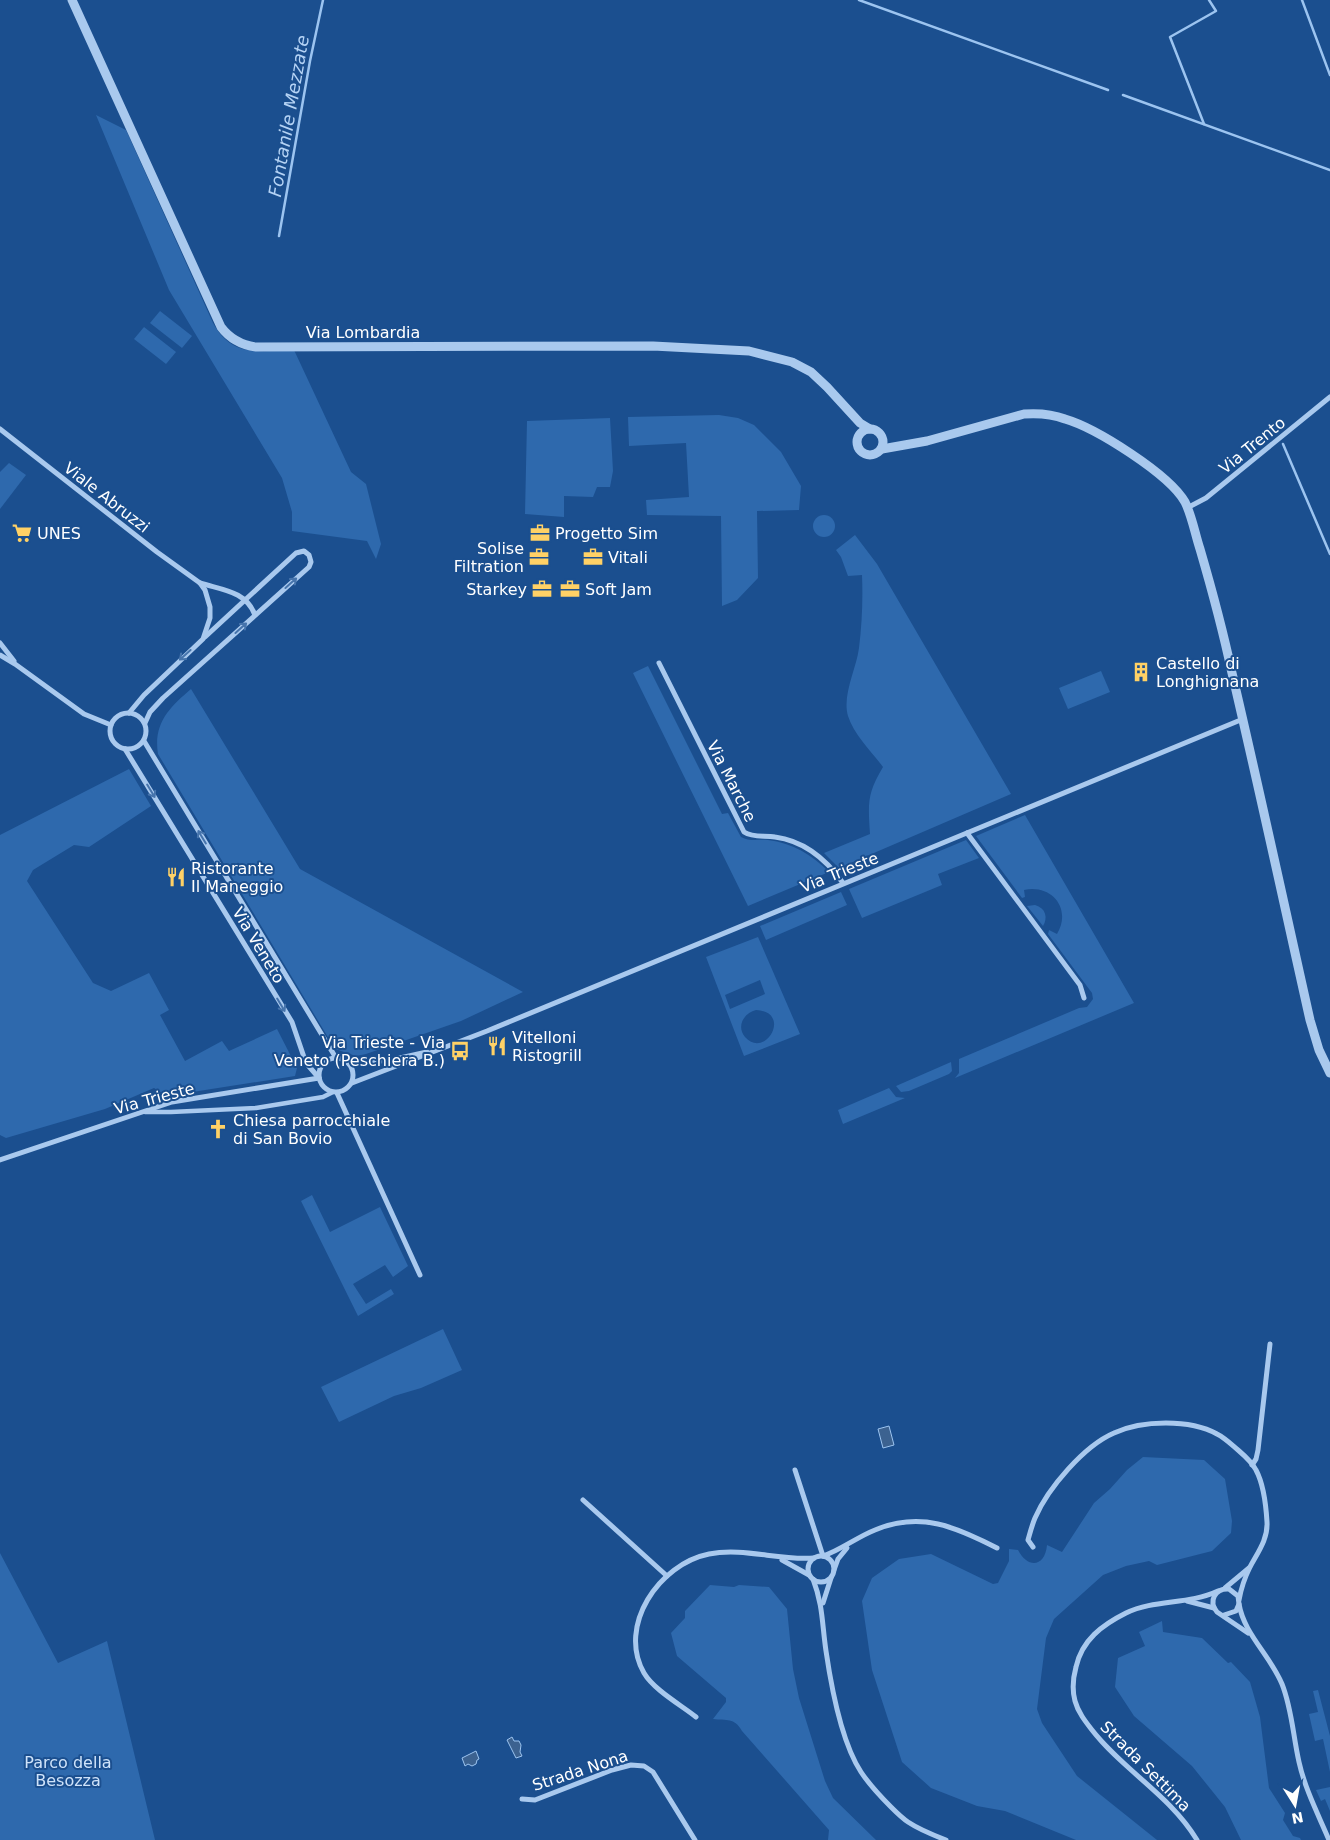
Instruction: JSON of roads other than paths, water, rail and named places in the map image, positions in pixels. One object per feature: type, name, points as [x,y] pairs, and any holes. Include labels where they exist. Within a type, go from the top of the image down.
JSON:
[{"type":"street","name":"Via Lombardia","points":[[72,0],[221,327],[238,342],[256,347],[653,346],[749,351],[780,358],[802,366],[819,379],[850,412],[860,423],[879,432],[883,444],[874,455],[865,454],[857,446],[858,436],[850,412]]},
{"type":"street","name":"Via Trento","points":[[1187,508],[1206,498],[1330,397]]},
{"type":"street","points":[[883,444],[898,445],[927,441],[1024,414],[1058,416],[1086,426],[1143,463],[1172,486],[1184,500],[1216,605],[1310,1020],[1330,1073]]},
{"type":"street","name":"Viale Abruzzi","points":[[0,429],[157,552],[200,583]]},
{"type":"street","points":[[858,436],[862,431],[870,429]]},
{"type":"street","points":[[130,713],[161,678],[296,553],[304,552],[309,555],[311,562],[309,567],[163,698],[150,712],[145,723]]},
{"type":"street","points":[[200,583],[237,594],[250,604],[255,615]]},
{"type":"street","points":[[200,583],[205,590],[210,607],[208,626],[203,639]]},
{"type":"street","points":[[0,643],[15,664]]},
{"type":"street","points":[[0,655],[84,714],[111,725]]},
{"type":"street","name":"Via Marche","points":[[658,663],[744,832],[752,835],[775,836],[802,845],[824,860],[843,883]]},
{"type":"street","points":[[130,713],[139,716],[145,723],[147,731],[144,741],[137,748],[125,750],[117,746],[112,739],[111,725],[120,715],[130,713]]},
{"type":"street","name":"Via Trieste","points":[[444,1048],[1243,720]]},
{"type":"street","name":"Via Veneto","points":[[144,741],[336,1058]]},
{"type":"street","name":"Via Veneto","points":[[125,750],[292,1022],[306,1063],[319,1078]]},
{"type":"street","points":[[968,833],[1080,985],[1084,998]]},
{"type":"street","points":[[349,1064],[391,1060],[444,1048]]},
{"type":"street","points":[[143,1112],[256,1108],[323,1097],[347,1089],[352,1083],[444,1048]]},
{"type":"street","points":[[352,1083],[353,1073],[349,1064],[342,1059],[336,1058],[328,1061],[320,1069],[319,1078],[324,1088],[335,1092],[420,1275]]},
{"type":"street","name":"Via Trieste","points":[[0,1160],[172,1102],[319,1078]]},
{"type":"street","points":[[1252,1465],[1258,1450],[1270,1344]]},
{"type":"street","name":"Strada Settima","points":[[1033,1547],[1028,1540],[1036,1517],[1047,1498],[1062,1477],[1095,1445],[1113,1433],[1131,1426],[1158,1423],[1205,1428],[1219,1434],[1248,1459],[1260,1480],[1264,1494],[1267,1524],[1266,1537],[1250,1568],[1239,1602]]},
{"type":"street","points":[[777,1558],[822,1582],[830,1579],[833,1574],[834,1569],[831,1561],[823,1556],[795,1470]]},
{"type":"street","points":[[583,1500],[667,1576]]},
{"type":"street","points":[[696,1717],[652,1684],[644,1674],[634,1644],[635,1629],[641,1612],[651,1595],[667,1576],[685,1563],[706,1555],[724,1552],[744,1552],[777,1558],[814,1558],[823,1556],[874,1530],[895,1523],[920,1521],[946,1524],[997,1548]]},
{"type":"street","points":[[855,1541],[843,1551],[838,1559],[824,1597],[822,1608],[825,1648],[840,1717],[853,1756],[861,1772],[881,1797],[906,1821],[927,1833],[946,1840]]},
{"type":"street","points":[[814,1558],[810,1564],[811,1577],[822,1608]]},
{"type":"street","name":"Strada Settima","points":[[1197,1840],[1180,1817],[1111,1753],[1099,1739],[1078,1710],[1073,1695],[1074,1675],[1080,1652],[1090,1638],[1127,1612],[1146,1605],[1208,1596],[1225,1588],[1250,1568]]},
{"type":"street","name":"Strada Settima","points":[[1225,1588],[1233,1590],[1239,1602],[1241,1614],[1251,1634],[1271,1661],[1282,1684],[1290,1710],[1302,1775],[1329,1840]]},
{"type":"street","points":[[1214,1608],[1212,1601],[1218,1591]]},
{"type":"street","name":"Strada Settima","points":[[1184,1600],[1214,1608],[1216,1612],[1251,1634]]},
{"type":"street","points":[[1224,1616],[1236,1612],[1239,1602]]},
{"type":"street","name":"Strada Nona","points":[[522,1799],[535,1800],[612,1770],[631,1765],[644,1766],[653,1772],[695,1840]]},
{"type":"waterway","name":"Fontanile Mezzate","points":[[279,236],[310,61],[323,0]]},
{"type":"waterway","points":[[859,0],[1108,90]]},
{"type":"waterway","points":[[1204,124],[1170,37],[1216,11],[1209,0]]},
{"type":"waterway","points":[[1302,0],[1330,75]]},
{"type":"waterway","points":[[1123,95],[1330,170]]},
{"type":"waterway","points":[[1283,444],[1330,554]]},
{"type":"place","name":"UNES","points":[[22,533]]},
{"type":"place","name":"Progetto Sim","points":[[540,533]]},
{"type":"place","name":"Solise Filtration","points":[[539,557]]},
{"type":"place","name":"Vitali","points":[[593,557]]},
{"type":"place","name":"Starkey","points":[[542,589]]},
{"type":"place","name":"Soft Jam","points":[[570,589]]},
{"type":"place","name":"Castello di Longhignana","points":[[1141,672]]},
{"type":"place","name":"Ristorante Il Maneggio","points":[[176,877]]},
{"type":"place","name":"Vitelloni Ristogrill","points":[[497,1046]]},
{"type":"place","name":"Via Trieste - Via Veneto (Peschiera B.)","points":[[460,1051]]},
{"type":"place","name":"Chiesa parrocchiale di San Bovio","points":[[218,1129]]},
{"type":"park label","name":"Parco della Besozza","points":[[68,1771]]}]
